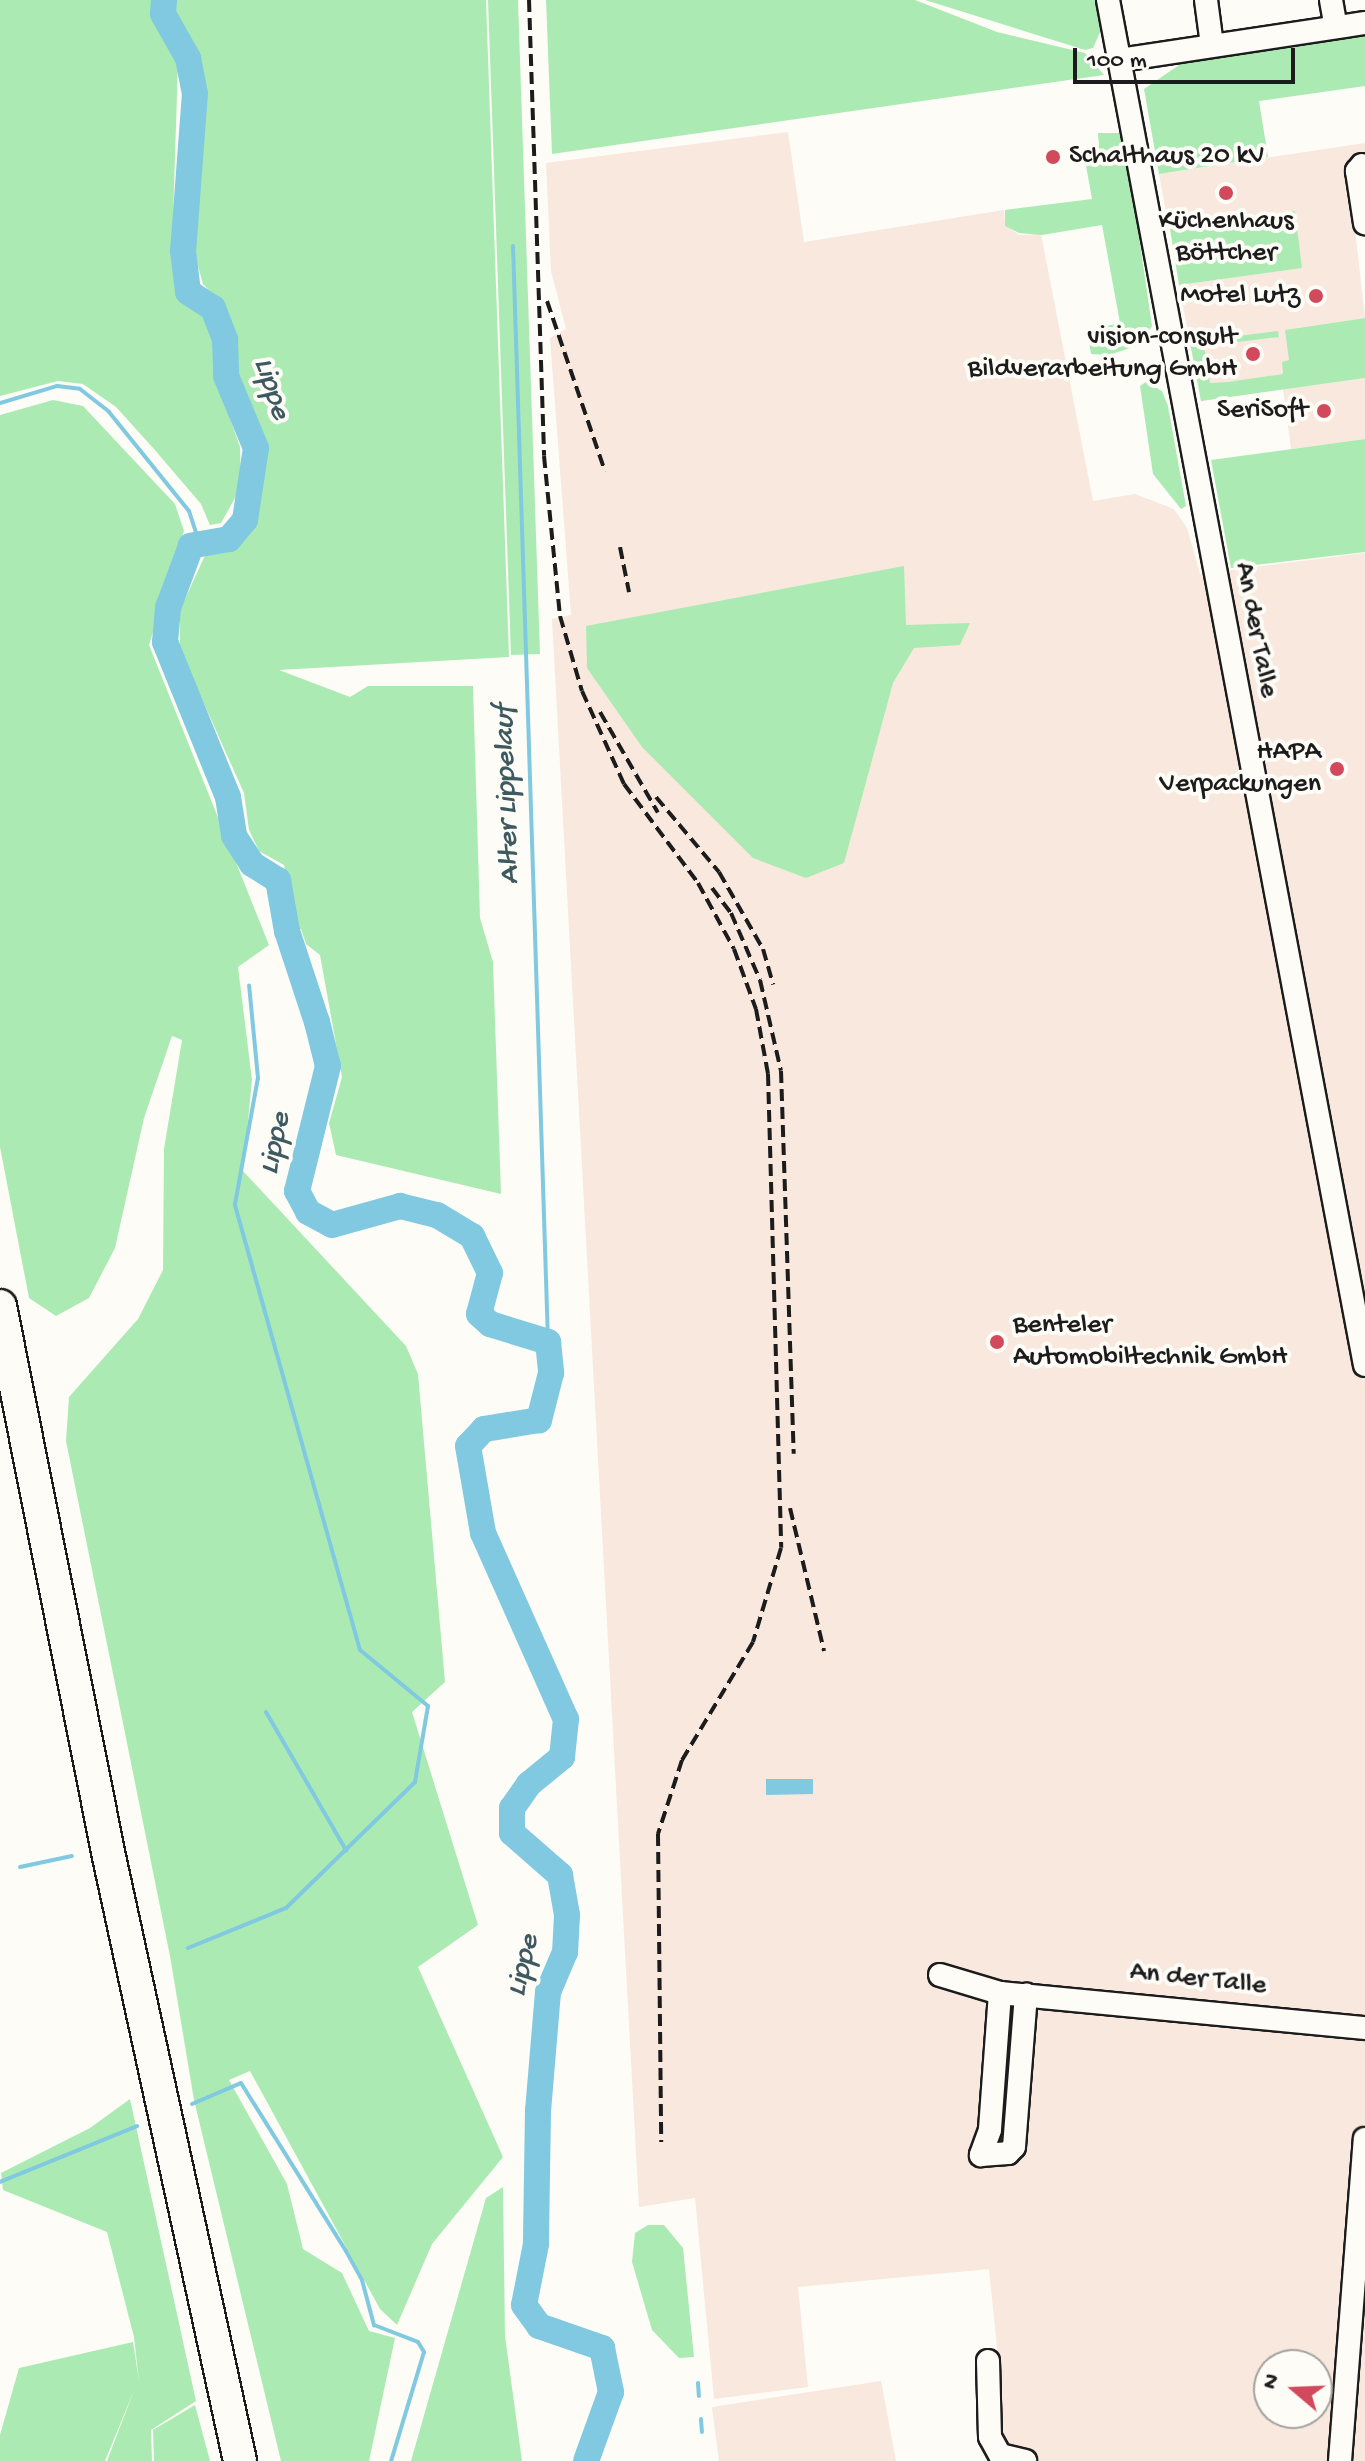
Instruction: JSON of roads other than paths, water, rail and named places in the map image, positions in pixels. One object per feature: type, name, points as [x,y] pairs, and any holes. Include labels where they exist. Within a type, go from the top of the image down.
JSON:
[{"type":"highway","points":[[0,1306],[110,1866],[240,2461]]},
{"type":"street","name":"An der Talle","points":[[1108,0],[1365,1365]]},
{"type":"street","points":[[1206,0],[1212,45]]},
{"type":"street","points":[[1331,0],[1336,27]]},
{"type":"street","points":[[1120,60],[1365,23]]},
{"type":"street","points":[[1362,165],[1357,171],[1365,223]]},
{"type":"street","name":"An der Talle","points":[[940,1975],[1000,1993],[1365,2028]]},
{"type":"street","points":[[1000,1993],[989,2154],[1014,2147],[1026,1994]]},
{"type":"street","points":[[1340,2461],[1365,2139]]},
{"type":"street","points":[[988,2361],[990,2437],[1000,2455],[1025,2461]]},
{"type":"water","points":[[766,1779],[813,1779],[813,1794],[766,1795]]},
{"type":"waterway","name":"Lippe","points":[[164,0],[163,14],[188,58],[195,93],[183,251],[188,292],[213,308],[225,340],[226,376],[256,448],[245,520],[229,539],[191,546],[168,608],[165,642],[228,797],[234,836],[252,864],[278,880],[287,931],[328,1066],[297,1191],[308,1212],[332,1225],[400,1206],[437,1215],[472,1236],[490,1273],[479,1314],[490,1324],[548,1342],[551,1373],[539,1420],[484,1429],[468,1446],[483,1533],[566,1719],[562,1757],[529,1784],[512,1808],[512,1833],[560,1875],[567,1915],[565,1952],[548,1992],[538,2110],[536,2244],[524,2305],[539,2326],[602,2348],[611,2392],[586,2461]]},
{"type":"waterway","name":"Alter Lippelauf","points":[[513,246],[548,1342]]},
{"type":"waterway","points":[[0,403],[57,386],[80,389],[109,412],[189,511],[199,541]]},
{"type":"waterway","points":[[188,1948],[286,1908],[415,1782],[428,1706],[360,1650],[235,1204],[258,1078],[249,985]]},
{"type":"waterway","points":[[266,1712],[346,1850]]},
{"type":"waterway","points":[[20,1867],[72,1856]]},
{"type":"waterway","points":[[192,2104],[241,2083],[362,2280],[374,2325],[418,2342],[424,2352],[391,2461]]},
{"type":"waterway","points":[[0,2182],[137,2126]]},
{"type":"waterway","points":[[698,2383],[699,2396]]},
{"type":"waterway","points":[[701,2419],[702,2432]]},
{"type":"railway","points":[[529,0],[544,456],[560,616],[582,691],[624,784],[698,883],[734,949],[756,1009],[768,1074],[781,1548],[753,1642],[682,1760],[658,1834],[661,2142]]},
{"type":"railway","points":[[547,301],[605,471]]},
{"type":"railway","points":[[620,547],[629,592]]},
{"type":"railway","points":[[600,712],[658,813]]},
{"type":"railway","points":[[656,797],[719,872],[763,949],[773,985]]},
{"type":"railway","points":[[712,888],[731,913],[760,980],[781,1071],[794,1454]]},
{"type":"railway","points":[[790,1508],[824,1651]]},
{"type":"place","name":"Schalthaus 20 kV","points":[[1053,157]]},
{"type":"place","name":"Küchenhaus Böttcher","points":[[1226,193]]},
{"type":"place","name":"Motel Lutz","points":[[1316,296]]},
{"type":"place","name":"vision-consult Bildverarbeitung GmbH","points":[[1253,354]]},
{"type":"place","name":"SeriSoft","points":[[1324,411]]},
{"type":"place","name":"HAPA Verpackungen","points":[[1337,769]]},
{"type":"place","name":"Benteler Automobiltechnik GmbH","points":[[997,1342]]}]
